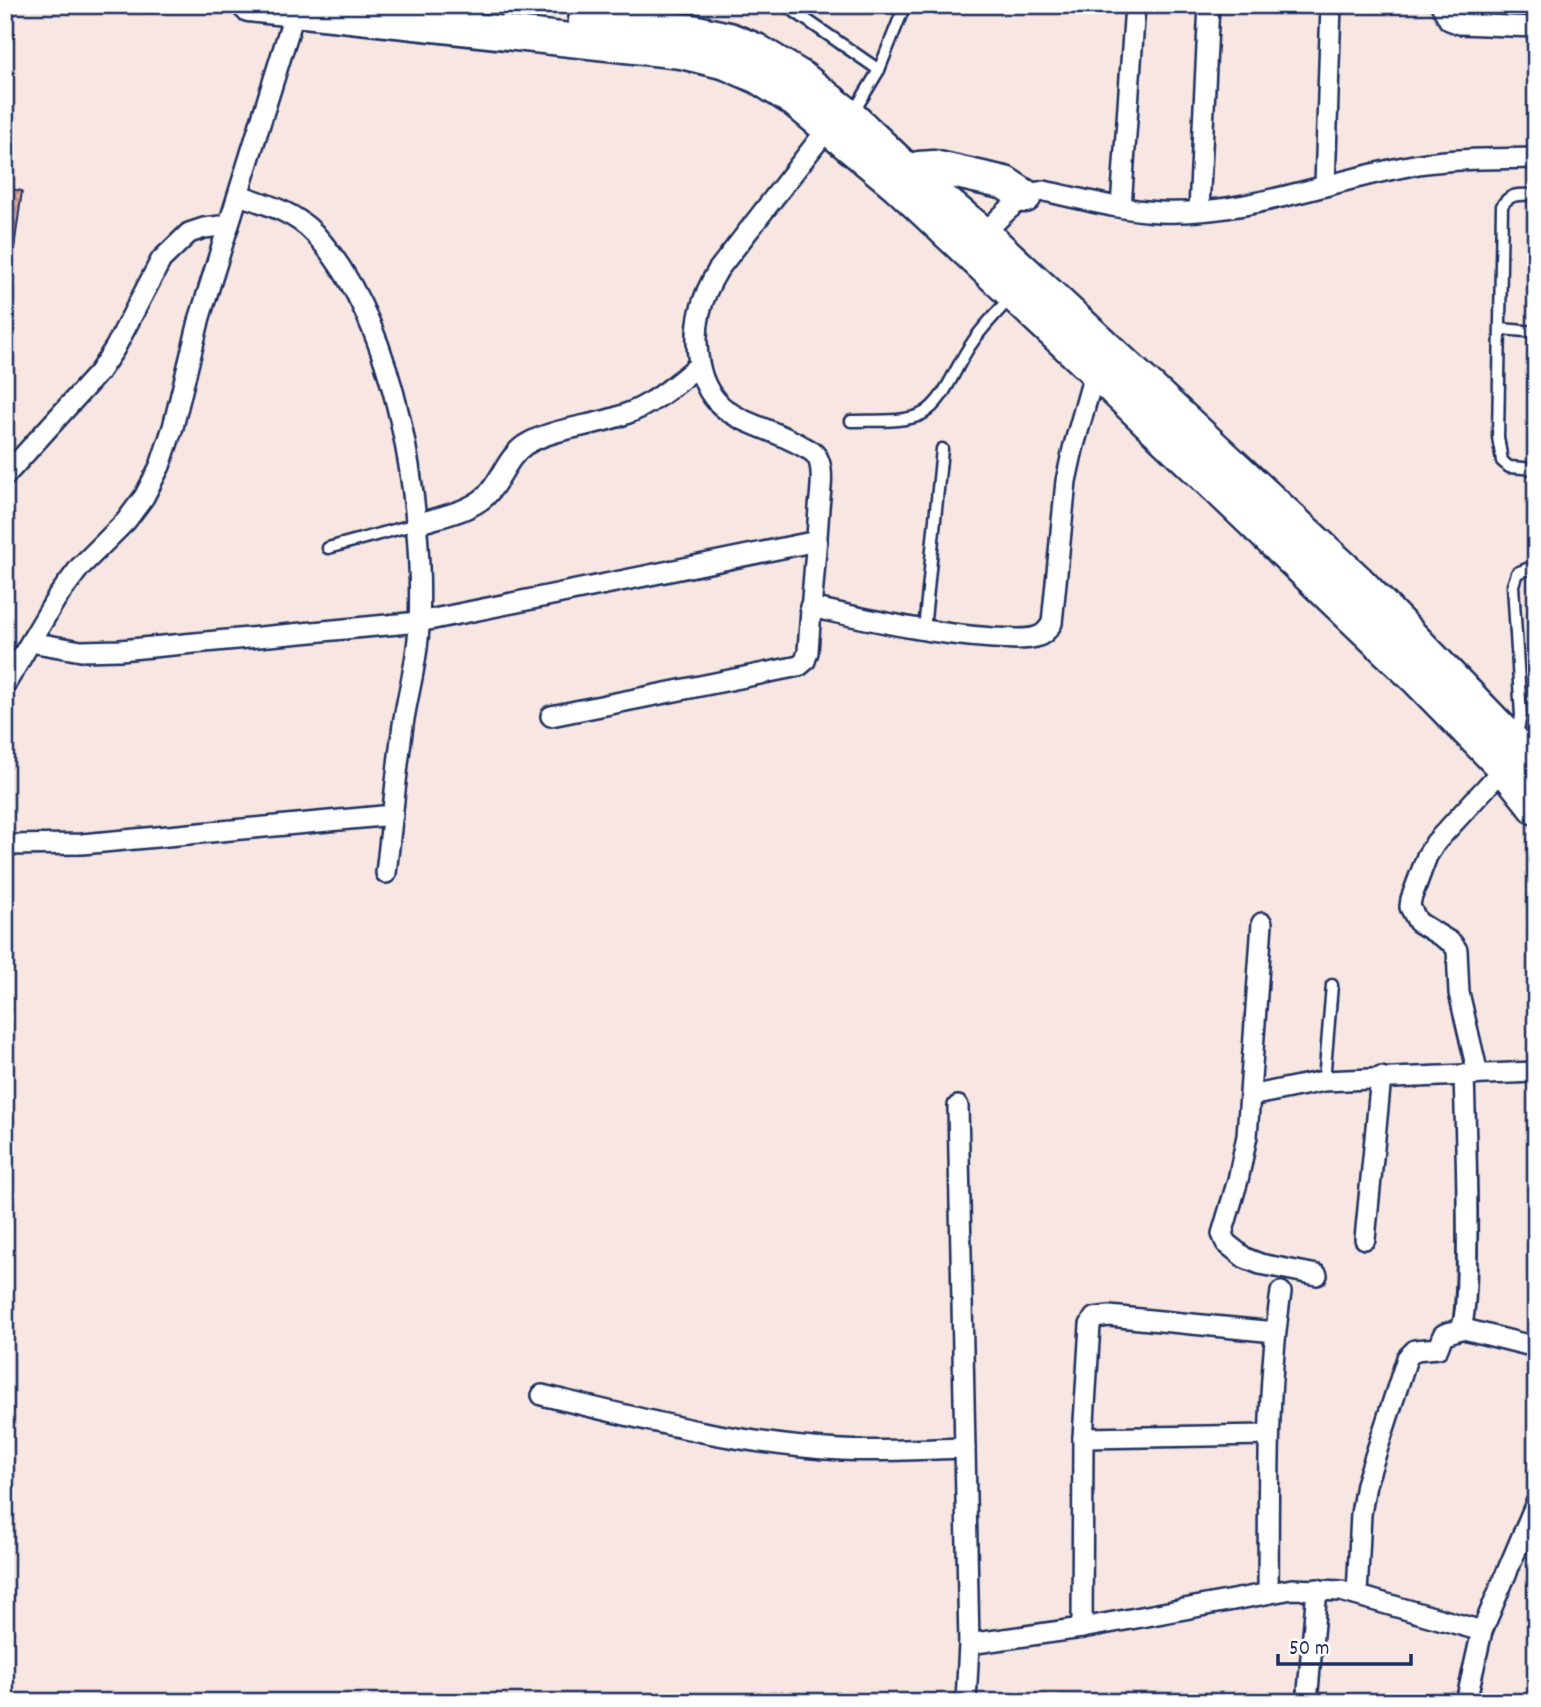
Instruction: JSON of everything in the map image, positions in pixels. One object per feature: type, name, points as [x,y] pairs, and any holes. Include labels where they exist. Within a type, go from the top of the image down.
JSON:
[{"type":"main road","points":[[438,5],[508,9],[693,30],[729,39],[756,50],[802,78],[839,122],[1358,581],[1509,755],[1536,808]]},
{"type":"main road","points":[[259,6],[297,8],[681,52],[726,63],[758,77],[794,100],[839,122]]},
{"type":"main road","points":[[903,179],[927,168],[950,169],[1005,183],[1025,196]]},
{"type":"main road","points":[[976,244],[1013,295],[1096,371],[1419,681],[1509,755],[1536,765]]},
{"type":"street","points":[[1121,207],[1135,5]]},
{"type":"street","points":[[1199,211],[1209,5]]},
{"type":"street","points":[[1325,185],[1331,5]]},
{"type":"street","points":[[1441,5],[1449,20],[1460,24],[1536,27]]},
{"type":"street","points":[[5,685],[56,599],[80,567],[126,521],[144,497],[160,466],[173,427],[193,343],[297,8]]},
{"type":"street","points":[[551,716],[799,666],[805,661],[817,541],[821,472],[819,460],[814,452],[730,414],[716,403],[706,387],[699,365],[696,339],[699,312],[707,288],[718,270],[839,122]]},
{"type":"street","points":[[976,244],[1025,196],[1044,191],[1159,212],[1199,211],[1250,203],[1422,164],[1536,158]]},
{"type":"street","points":[[239,195],[290,214],[313,232],[335,260],[359,298],[382,356],[402,429],[416,524],[419,622],[415,667],[403,725],[386,873]]},
{"type":"street","points":[[5,476],[99,372],[115,348],[161,260],[175,244],[189,233],[229,225]]},
{"type":"street","points":[[416,524],[477,503],[524,446],[544,436],[640,409],[659,398],[699,365]]},
{"type":"street","points":[[810,607],[924,631],[1021,639],[1037,637],[1047,632],[1052,623],[1066,481],[1096,371]]},
{"type":"street","points":[[30,642],[80,651],[100,651],[419,622],[817,541]]},
{"type":"street","points":[[1460,1328],[1463,1321],[1466,1277],[1471,1075],[1459,993],[1457,950],[1452,943],[1418,922],[1413,916],[1410,899],[1427,856],[1436,842],[1509,755]]},
{"type":"street","points":[[5,845],[82,844],[393,815]]},
{"type":"street","points":[[1262,923],[1244,1157],[1222,1234],[1226,1243],[1245,1258],[1260,1264],[1317,1275]]},
{"type":"street","points":[[1250,1096],[1324,1081],[1536,1072]]},
{"type":"street","points":[[1365,1239],[1381,1077]]},
{"type":"street","points":[[958,1106],[969,1644],[966,1702]]},
{"type":"street","points":[[1268,1592],[1269,1435],[1275,1332],[1281,1292]]},
{"type":"street","points":[[1082,1628],[1086,1351],[1090,1325],[1094,1318],[1110,1316],[1275,1332]]},
{"type":"street","points":[[1357,1595],[1361,1514],[1366,1485],[1406,1358],[1415,1350],[1438,1348],[1443,1335],[1460,1328],[1536,1347]]},
{"type":"street","points":[[542,1395],[677,1427],[751,1441],[841,1450],[965,1448]]},
{"type":"street","points":[[1083,1438],[1269,1435]]},
{"type":"street","points":[[1472,1700],[1482,1631],[1536,1503]]},
{"type":"street","points":[[969,1644],[1082,1628],[1292,1589],[1317,1589],[1357,1595],[1482,1631]]},
{"type":"street","points":[[1307,1702],[1317,1589]]},
{"type":"lane","points":[[785,5],[879,69]]},
{"type":"lane","points":[[839,122],[879,69],[905,5]]},
{"type":"lane","points":[[1536,195],[1514,195],[1507,198],[1502,206],[1499,452],[1502,461],[1509,467],[1536,469]]},
{"type":"lane","points":[[851,421],[910,418],[922,414],[943,391],[982,329],[1013,295]]},
{"type":"lane","points":[[1501,329],[1536,332]]},
{"type":"lane","points":[[924,631],[942,449]]},
{"type":"lane","points":[[328,548],[416,524]]},
{"type":"lane","points":[[1509,755],[1520,728],[1521,716],[1513,585],[1517,573],[1527,569],[1536,571]]},
{"type":"lane","points":[[1324,1081],[1332,985]]},
{"type":"building","points":[[5,188],[22,191],[14,248],[5,247]]}]
